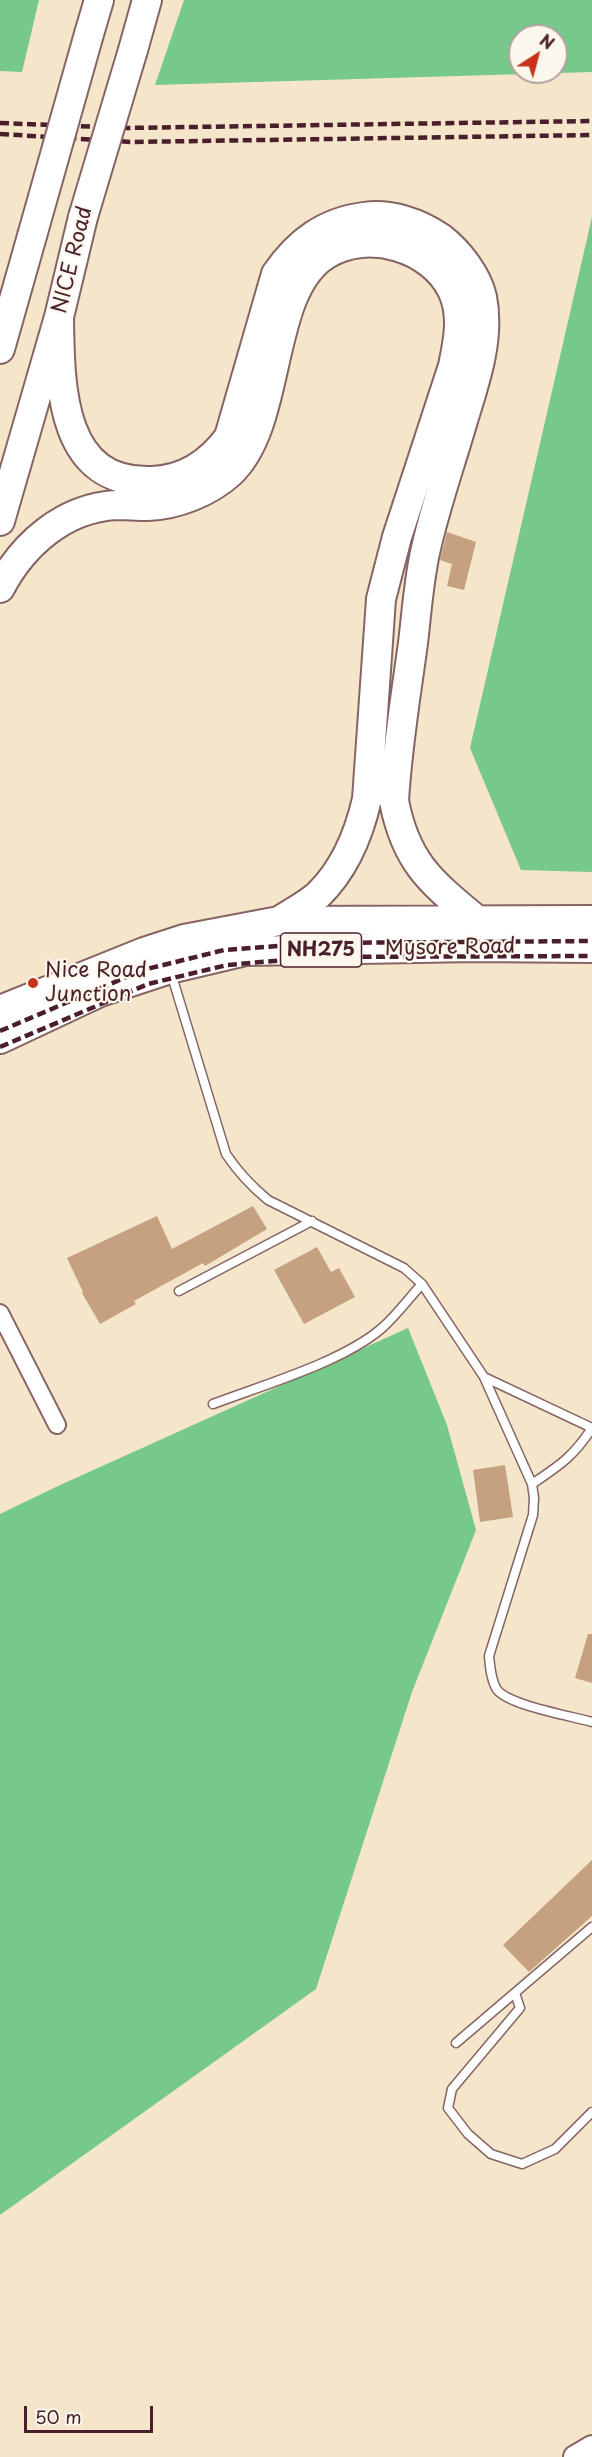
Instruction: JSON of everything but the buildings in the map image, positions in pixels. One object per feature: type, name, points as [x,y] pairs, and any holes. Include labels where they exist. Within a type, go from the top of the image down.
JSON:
[{"type":"highway","points":[[0,349],[99,0]]},
{"type":"highway","name":"NICE Road","points":[[0,521],[59,317],[83,217],[147,0]]},
{"type":"highway","points":[[59,317],[62,387],[70,427],[77,443],[90,460],[102,470],[121,478],[141,482],[158,481],[190,472],[220,450],[229,437],[276,274],[293,252],[319,231],[351,219],[368,216],[408,221],[430,231],[447,243],[475,278],[482,296],[484,319],[479,368],[426,545],[394,801],[404,840],[420,867],[476,934]]},
{"type":"highway","points":[[0,588],[17,560],[31,544],[47,530],[70,517],[92,509],[115,505],[150,506],[180,501],[207,489],[229,474],[245,458],[252,444],[297,287],[312,266],[327,253],[354,244],[379,243],[402,247],[422,258],[442,275],[453,291],[459,312],[458,337],[453,366],[397,537],[381,599],[367,799],[361,828],[350,851],[317,896],[279,921]]},
{"type":"highway","name":"Mysore Road","points":[[0,1039],[100,992],[170,969],[246,951],[476,934],[592,920]]},
{"type":"highway","name":"Mysore Road","points":[[0,1010],[144,952],[203,935],[279,921],[476,934],[592,948]]},
{"type":"street","points":[[0,1314],[57,1425]]},
{"type":"street","points":[[575,2457],[592,2447]]},
{"type":"lane","points":[[170,969],[225,1154],[251,1187],[268,1200],[404,1268],[422,1284],[484,1377],[532,1484],[534,1498],[533,1515],[489,1656],[490,1673],[497,1690],[511,1700],[592,1722]]},
{"type":"lane","points":[[179,1291],[312,1221]]},
{"type":"lane","points":[[213,1404],[330,1359],[357,1346],[382,1328],[422,1284]]},
{"type":"lane","points":[[484,1377],[592,1428],[568,1459],[532,1484]]},
{"type":"lane","points":[[456,2043],[592,1927]]},
{"type":"lane","points":[[515,1993],[520,2008],[452,2089],[448,2108],[468,2134],[491,2154],[522,2164],[555,2149],[592,2112]]},
{"type":"green space","points":[[0,0],[39,0],[22,72],[0,71]]},
{"type":"green space","points":[[184,0],[592,0],[592,72],[568,73],[568,24],[508,24],[508,74],[155,85]]},
{"type":"green space","points":[[592,217],[592,872],[521,870],[470,748]]},
{"type":"green space","points":[[408,1328],[447,1425],[476,1530],[412,1692],[316,1989],[0,2215],[0,1514]]},
{"type":"railway","points":[[0,123],[125,128],[592,121]]},
{"type":"railway","points":[[0,134],[132,142],[592,135]]},
{"type":"railway","points":[[0,1031],[143,970],[224,950],[318,943],[592,941]]},
{"type":"railway","points":[[0,1047],[148,984],[227,965],[319,957],[592,956]]},
{"type":"place","name":"Nice Road Junction","points":[[33,983]]}]
